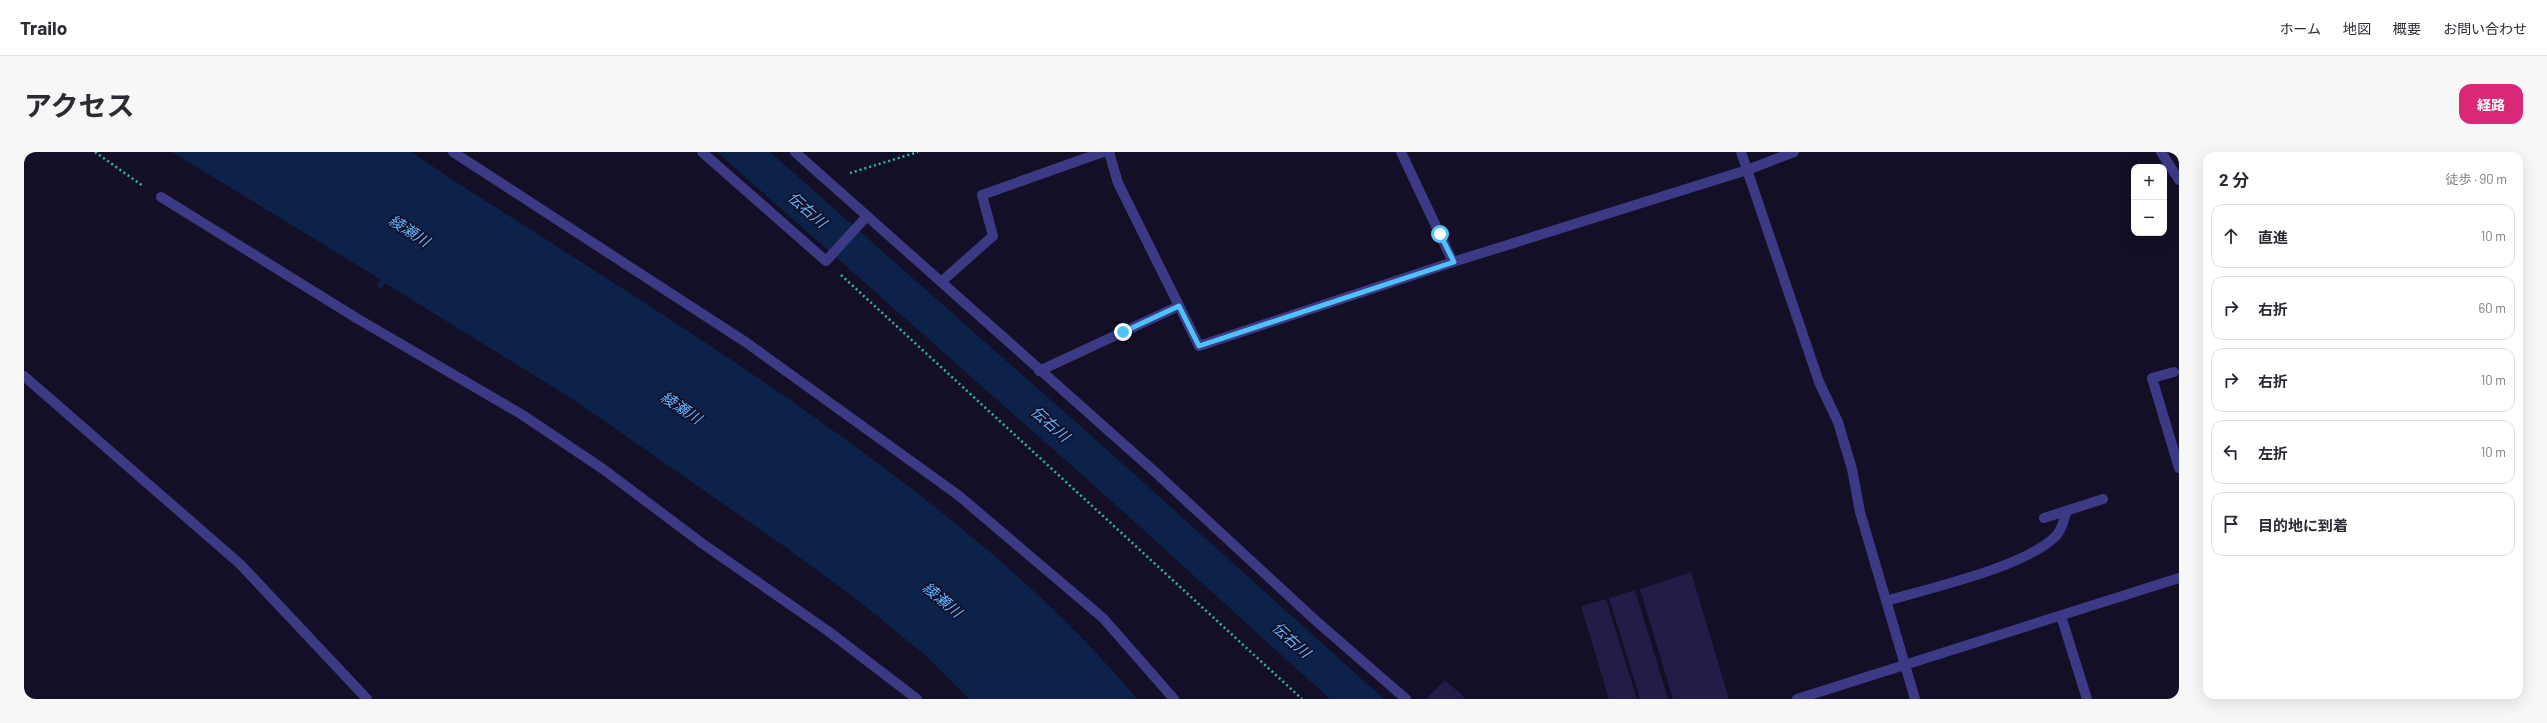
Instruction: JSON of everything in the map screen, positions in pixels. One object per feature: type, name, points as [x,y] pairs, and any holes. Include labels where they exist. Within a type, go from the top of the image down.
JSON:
[{"type":"street","points":[[453,152],[747,343],[958,495],[1103,618],[1174,699]]},
{"type":"street","points":[[702,152],[826,261],[867,216]]},
{"type":"street","points":[[795,152],[1155,472],[1315,620],[1406,699]]},
{"type":"street","points":[[941,282],[993,236],[982,195],[1103,152]]},
{"type":"street","points":[[1109,152],[1118,183],[1199,346],[1454,262],[1747,170],[1794,152]]},
{"type":"street","points":[[1401,152],[1454,262]]},
{"type":"street","points":[[1741,152],[1819,382],[1838,422],[1852,469],[1860,512],[1915,699]]},
{"type":"street","points":[[2161,152],[2179,180]]},
{"type":"street","points":[[162,198],[358,320],[520,414],[603,469],[703,544],[828,631],[917,699]]},
{"type":"street","points":[[1040,371],[1179,306]]},
{"type":"street","points":[[2174,372],[2152,378],[2179,468]]},
{"type":"street","points":[[24,376],[240,564],[367,699]]},
{"type":"street","points":[[2044,518],[2103,499]]},
{"type":"street","points":[[1886,601],[2008,564],[2040,548],[2058,535],[2067,511]]},
{"type":"street","points":[[1797,699],[2179,578]]},
{"type":"street","points":[[2061,616],[2087,699]]},
{"type":"path","points":[[95,152],[126,176],[162,198]]},
{"type":"path","points":[[827,180],[918,152]]},
{"type":"path","points":[[826,261],[1302,699]]},
{"type":"water","name":"綾瀬川","points":[[172,152],[412,152],[448,177],[670,319],[780,393],[887,470],[954,522],[1019,577],[1080,636],[1137,699],[969,699],[925,655],[855,598],[781,544],[574,400],[385,283],[381,289],[377,286],[380,279]]},
{"type":"water","name":"伝右川","points":[[717,152],[770,152],[1105,448],[1384,699],[1330,699],[1106,496]]},
{"type":"building","points":[[1691,572],[1729,699],[1673,699],[1640,589]]},
{"type":"building","points":[[1635,590],[1668,699],[1640,699],[1609,598]]},
{"type":"building","points":[[1606,599],[1637,699],[1609,699],[1581,606]]},
{"type":"building","points":[[1445,680],[1466,699],[1426,699]]},
{"type":"route","points":[[1123,332],[1179,306],[1199,346],[1454,262],[1440,234]]}]
